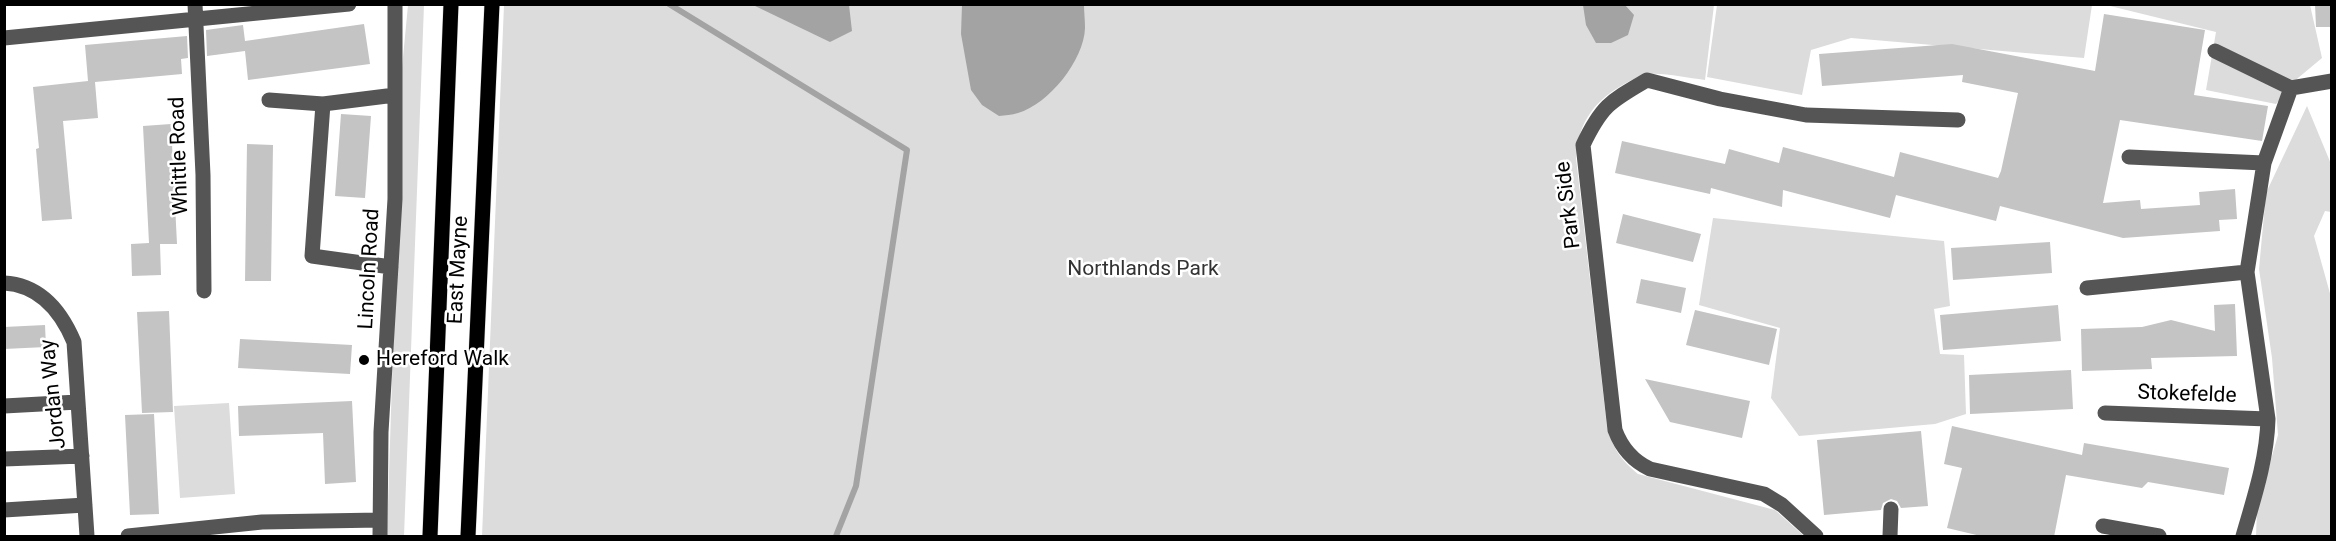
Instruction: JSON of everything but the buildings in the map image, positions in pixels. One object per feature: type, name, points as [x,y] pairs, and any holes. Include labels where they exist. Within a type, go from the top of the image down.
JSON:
[{"type":"main road","name":"East Mayne","points":[[430,537],[452,4]]},
{"type":"main road","name":"East Mayne","points":[[468,537],[492,4]]},
{"type":"street","points":[[4,38],[194,12],[349,4]]},
{"type":"street","name":"Lincoln Road","points":[[380,537],[381,432],[395,199],[395,4]]},
{"type":"street","name":"Whittle Road","points":[[194,12],[203,175],[204,291]]},
{"type":"street","points":[[2215,51],[2291,88],[2331,81]]},
{"type":"street","name":"Park Side","points":[[1816,537],[1782,505],[1764,494],[1650,470],[1638,464],[1620,443],[1616,430],[1583,145],[1594,121],[1610,102],[1647,80],[1720,99],[1806,115],[1958,120]]},
{"type":"street","name":"Stokefelde","points":[[2243,537],[2264,458],[2268,419],[2247,272],[2264,163],[2291,88]]},
{"type":"street","points":[[269,100],[323,104],[395,95]]},
{"type":"street","points":[[323,104],[312,256],[391,267]]},
{"type":"street","points":[[2129,157],[2264,163]]},
{"type":"street","points":[[2086,288],[2247,272]]},
{"type":"street","name":"Jordan Way","points":[[4,283],[32,290],[49,302],[65,321],[74,342],[87,537]]},
{"type":"street","points":[[4,406],[78,402]]},
{"type":"street","name":"Stokefelde","points":[[2105,413],[2268,419]]},
{"type":"street","points":[[4,459],[82,456]]},
{"type":"street","points":[[4,510],[85,505]]},
{"type":"street","points":[[1890,537],[1891,509]]},
{"type":"street","points":[[128,537],[241,531],[262,522],[380,520]]},
{"type":"street","points":[[2103,526],[2159,537]]},
{"type":"green space","points":[[408,5],[424,5],[404,536],[387,536],[402,68]]},
{"type":"green space","name":"Northlands Park","points":[[504,5],[1714,5],[1705,80],[1656,74],[1638,77],[1606,96],[1590,113],[1580,133],[1576,158],[1607,427],[1618,454],[1638,474],[1775,510],[1804,536],[482,536]]},
{"type":"green space","points":[[1717,5],[2092,5],[2084,58],[1851,38],[1811,50],[1802,95],[1707,77]]},
{"type":"green space","points":[[2106,5],[2310,5],[2322,58],[2298,78],[2276,104],[2206,90],[2216,32]]},
{"type":"green space","points":[[2307,106],[2331,164],[2331,212],[2325,211],[2314,236],[2331,297],[2331,536],[2256,536],[2257,509],[2278,435],[2272,358],[2259,269],[2266,193]]},
{"type":"green space","points":[[1713,218],[1944,241],[1950,306],[1934,309],[1940,354],[1964,355],[1966,414],[1935,424],[1799,436],[1771,398],[1780,328],[1699,305]]},
{"type":"green space","points":[[229,403],[235,494],[180,498],[174,406]]},
{"type":"shaded area","points":[[753,5],[849,5],[852,31],[830,42]]},
{"type":"shaded area","points":[[962,5],[1084,5],[1083,40],[1072,67],[1053,91],[1030,108],[1016,114],[999,116],[982,105],[971,90],[961,34]]},
{"type":"shaded area","points":[[1583,5],[1625,5],[1634,15],[1628,35],[1611,43],[1596,43],[1586,25]]},
{"type":"waterway","points":[[669,4],[907,150],[856,486],[836,536]]},
{"type":"place","name":"Hereford Walk","points":[[364,360]]}]
